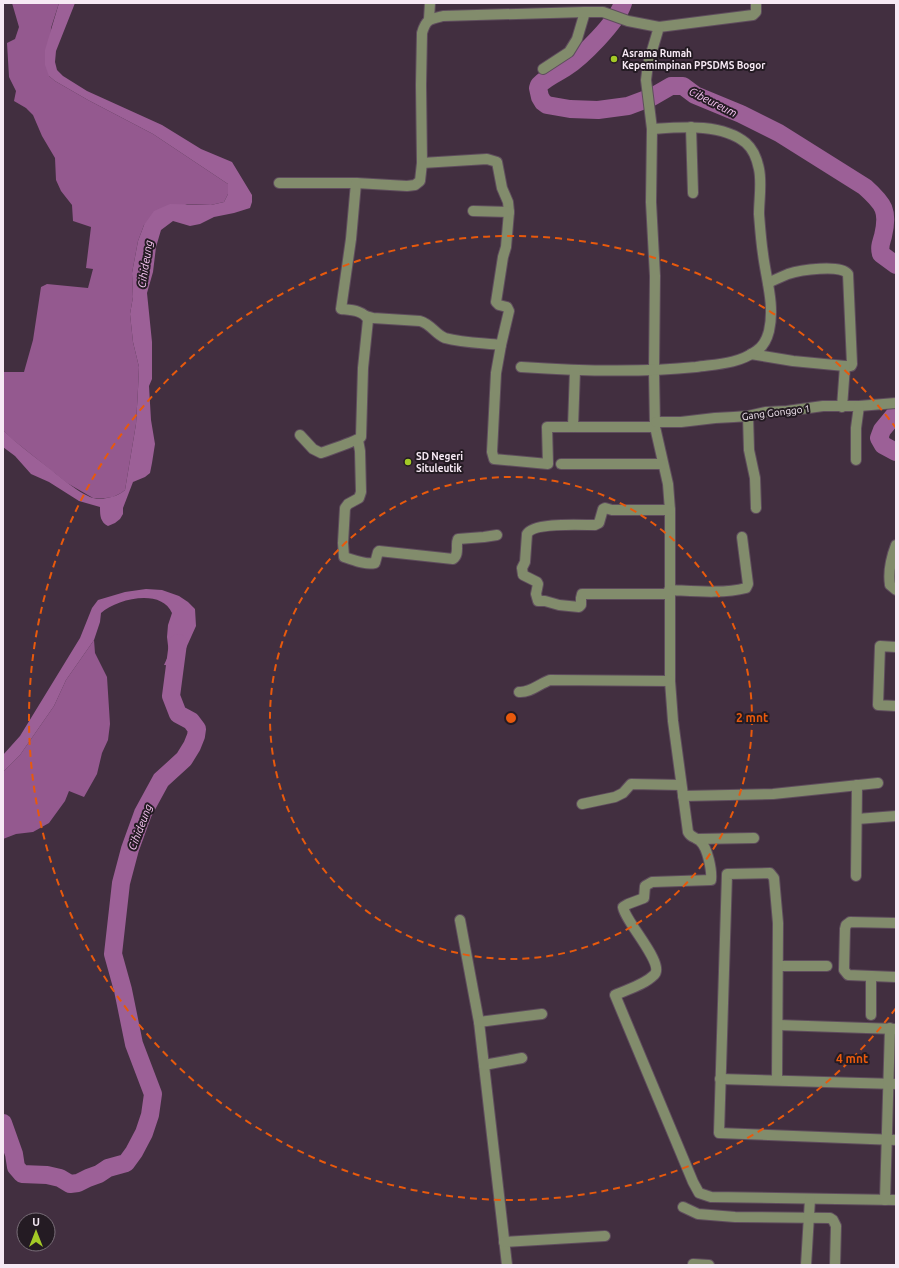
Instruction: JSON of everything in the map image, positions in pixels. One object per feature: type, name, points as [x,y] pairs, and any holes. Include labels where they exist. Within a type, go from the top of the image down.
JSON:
[{"type":"street","points":[[279,183],[356,183],[407,186],[415,185],[420,181],[422,163],[422,33],[424,25],[429,19],[430,3]]},
{"type":"street","points":[[429,19],[443,16],[603,12],[628,21],[659,27],[753,15],[756,12],[756,3]]},
{"type":"street","points":[[543,69],[569,52],[577,39],[585,12]]},
{"type":"street","points":[[659,27],[648,64],[646,80],[652,129],[651,202],[655,276],[654,371],[656,424],[662,464],[668,484],[670,510],[670,681],[673,721],[688,832],[692,838],[754,838]]},
{"type":"street","points":[[521,367],[575,370],[654,371],[730,363],[743,359],[762,346],[769,332],[771,302],[762,252],[759,214],[760,171],[753,151],[746,143],[730,134],[721,132],[692,127],[652,129]]},
{"type":"street","points":[[692,127],[693,193]]},
{"type":"street","points":[[356,183],[351,239],[341,309],[362,313],[373,318],[420,321],[426,323],[434,331],[444,337],[501,344],[509,311],[507,307],[499,305],[496,302],[503,257],[507,242],[509,212],[508,202],[502,188],[497,162],[494,160],[487,160],[422,163]]},
{"type":"street","points":[[473,211],[509,212]]},
{"type":"street","points":[[751,354],[793,361],[845,366],[851,366],[852,364],[848,274],[846,272],[843,270],[814,270],[789,274],[768,283]]},
{"type":"street","points":[[366,316],[368,320],[363,368],[361,437],[358,440],[360,451],[361,492],[359,498],[348,504],[345,508],[343,543],[344,557],[362,563],[372,564],[377,561],[379,551],[453,558],[457,554],[458,539],[497,535]]},
{"type":"street","name":"Gang Gonggo 1","points":[[501,344],[496,373],[492,430],[492,452],[494,459],[548,464],[547,427],[656,424],[748,416],[766,412],[824,406],[842,407],[896,403]]},
{"type":"street","points":[[842,407],[845,366]]},
{"type":"street","points":[[573,427],[575,370]]},
{"type":"street","points":[[856,460],[856,428],[859,406]]},
{"type":"street","points":[[748,416],[749,450],[755,478],[756,508]]},
{"type":"street","points":[[300,435],[312,449],[321,453],[347,442],[358,440]]},
{"type":"street","points":[[561,464],[662,464]]},
{"type":"street","points":[[670,510],[612,510],[605,508],[603,509],[599,523],[595,525],[546,526],[529,530],[527,534],[525,562],[522,568],[523,575],[537,582],[536,594],[538,601],[545,601],[558,606],[579,607],[581,605],[582,594],[738,590],[746,588],[748,584],[742,537]]},
{"type":"street","points":[[896,545],[890,562],[889,578],[890,585],[896,590]]},
{"type":"street","points":[[896,646],[880,646],[878,706],[896,706]]},
{"type":"street","points":[[519,692],[526,692],[550,680],[670,681]]},
{"type":"street","points":[[684,796],[772,794],[878,783]]},
{"type":"street","points":[[582,804],[615,797],[623,793],[631,784],[681,785]]},
{"type":"street","points":[[856,876],[857,785]]},
{"type":"street","points":[[857,819],[896,816]]},
{"type":"street","points":[[697,839],[704,846],[712,872],[711,880],[652,882],[645,886],[644,898],[623,907],[625,916],[654,958],[657,971],[646,981],[615,995],[693,1182],[699,1193],[712,1197],[896,1200]]},
{"type":"street","points":[[777,1080],[778,902],[773,875],[770,873],[727,874],[719,1133],[891,1140]]},
{"type":"street","points":[[460,920],[479,1022],[507,1265]]},
{"type":"street","points":[[896,923],[850,922],[846,924],[844,970],[848,975],[896,977]]},
{"type":"street","points":[[778,966],[827,966]]},
{"type":"street","points":[[871,976],[871,1015]]},
{"type":"street","points":[[479,1022],[542,1014]]},
{"type":"street","points":[[778,1025],[893,1028],[891,1140],[885,1200]]},
{"type":"street","points":[[484,1065],[522,1058]]},
{"type":"street","points":[[720,1079],[892,1084]]},
{"type":"street","points":[[806,1265],[810,1199]]},
{"type":"street","points":[[684,1207],[698,1214],[735,1217],[823,1217],[834,1220],[836,1226],[835,1265]]},
{"type":"street","points":[[504,1242],[605,1236]]},
{"type":"street","points":[[694,1264],[709,1265]]},
{"type":"shaded area","points":[[12,3],[59,3],[51,28],[49,76],[88,100],[153,134],[228,184],[228,194],[224,202],[211,205],[187,204],[144,225],[138,241],[132,273],[133,297],[130,314],[133,342],[139,367],[136,424],[125,490],[113,497],[93,498],[67,483],[3,430],[3,372],[24,372],[33,340],[41,287],[47,284],[88,288],[93,269],[86,268],[91,227],[73,221],[72,205],[61,191],[56,180],[55,158],[42,136],[33,115],[26,108],[14,101],[16,91],[9,77],[7,43],[15,39],[19,27]]},
{"type":"shaded area","points":[[94,640],[95,653],[107,677],[110,724],[108,740],[102,753],[97,774],[84,797],[69,791],[65,801],[49,823],[33,832],[16,834],[3,839],[3,772],[20,755],[54,706],[66,680]]},
{"type":"water","points":[[59,3],[75,3],[56,51],[55,62],[57,70],[63,76],[87,91],[162,125],[201,149],[232,162],[252,195],[250,208],[214,217],[200,224],[190,226],[173,221],[161,230],[156,247],[153,272],[147,293],[152,342],[152,379],[149,386],[151,420],[155,444],[152,463],[150,473],[133,482],[120,519],[108,526],[102,520],[100,515],[100,507],[79,501],[49,482],[31,474],[15,456],[3,447],[3,430],[62,479],[87,496],[97,499],[106,498],[114,496],[125,490],[136,424],[138,389],[139,367],[133,342],[130,314],[133,297],[132,273],[138,241],[144,225],[154,211],[170,204],[211,205],[224,202],[228,194],[228,184],[153,134],[88,100],[49,76],[45,65],[45,50]]},
{"type":"water","points":[[146,589],[162,590],[179,596],[195,609],[196,626],[178,666],[164,665],[169,654],[167,637],[168,625],[172,613],[166,605],[159,600],[138,598],[128,600],[108,608],[101,613],[100,622],[94,640],[66,680],[54,706],[20,755],[3,772],[3,755],[20,736],[80,638],[92,608],[98,600],[125,592]]},
{"type":"waterway","name":"Cibeureum","points":[[623,3],[614,20],[589,48],[572,63],[539,85],[538,88],[540,97],[543,102],[547,105],[570,109],[598,110],[628,106],[652,97],[671,86],[683,86],[695,95],[741,114],[779,133],[865,187],[881,203],[885,214],[885,227],[880,247],[881,254],[896,265]]},
{"type":"waterway","name":"Cibeureum","points":[[896,413],[882,430],[879,438],[883,445],[896,452]]},
{"type":"waterway","name":"Cihideung","points":[[3,1123],[14,1154],[16,1167],[22,1174],[47,1175],[60,1178],[70,1184],[78,1183],[99,1174],[108,1168],[126,1163],[134,1152],[144,1133],[150,1115],[153,1094],[134,1044],[123,990],[113,954],[121,883],[130,849],[143,813],[161,780],[184,759],[196,736],[197,729],[191,721],[178,714],[171,696],[178,643]]},
{"type":"place","name":"Asrama Rumah Kepemimpinan PPSDMS Bogor","points":[[614,59]]},
{"type":"place","name":"SD Negeri Situleutik","points":[[408,462]]}]
